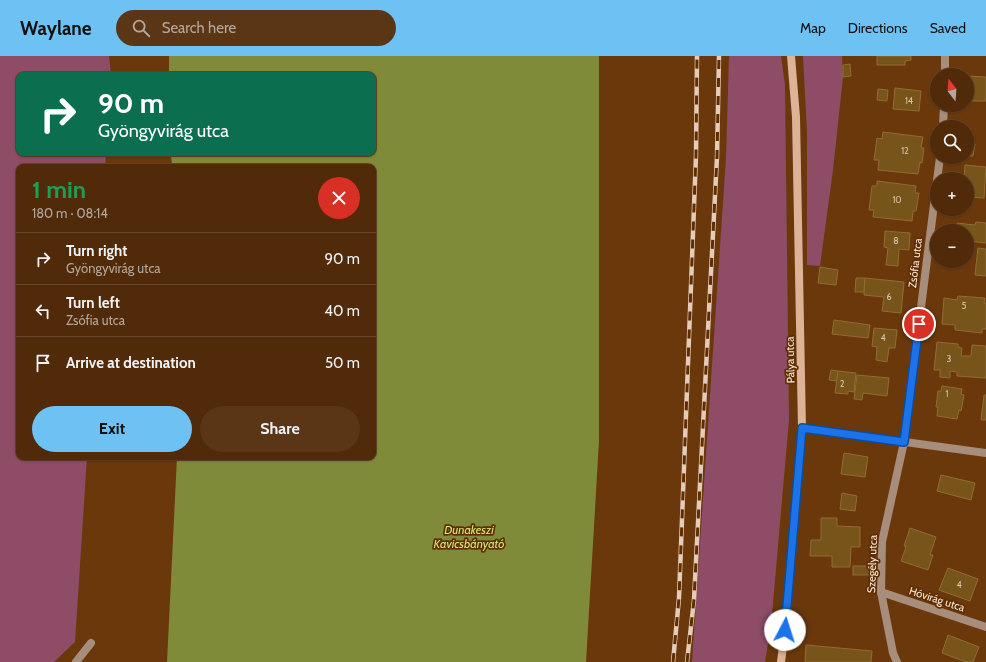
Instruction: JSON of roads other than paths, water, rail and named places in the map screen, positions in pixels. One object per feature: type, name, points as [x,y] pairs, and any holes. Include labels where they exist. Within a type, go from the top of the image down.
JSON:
[{"type":"street","name":"Pálya utca","points":[[781,662],[786,623],[802,428],[796,117],[791,56]]},
{"type":"street","points":[[945,56],[945,68]]},
{"type":"street","name":"Zsófia utca","points":[[904,442],[939,164]]},
{"type":"street","points":[[802,428],[986,453]]},
{"type":"street","name":"Szegély utca","points":[[897,662],[893,653],[881,592],[882,542],[904,442]]},
{"type":"street","name":"Hóvirág utca","points":[[881,592],[986,627]]},
{"type":"street","points":[[76,662],[91,643]]},
{"type":"water","name":"Dunakeszi Kavicsbányató","points":[[169,56],[599,56],[599,441],[586,662],[167,662],[177,460],[376,460],[376,164],[172,164],[171,156],[376,156],[376,72],[169,72]]},
{"type":"railway","points":[[673,662],[679,598],[696,155],[697,56]]},
{"type":"railway","points":[[687,662],[694,600],[717,157],[719,56]]}]
